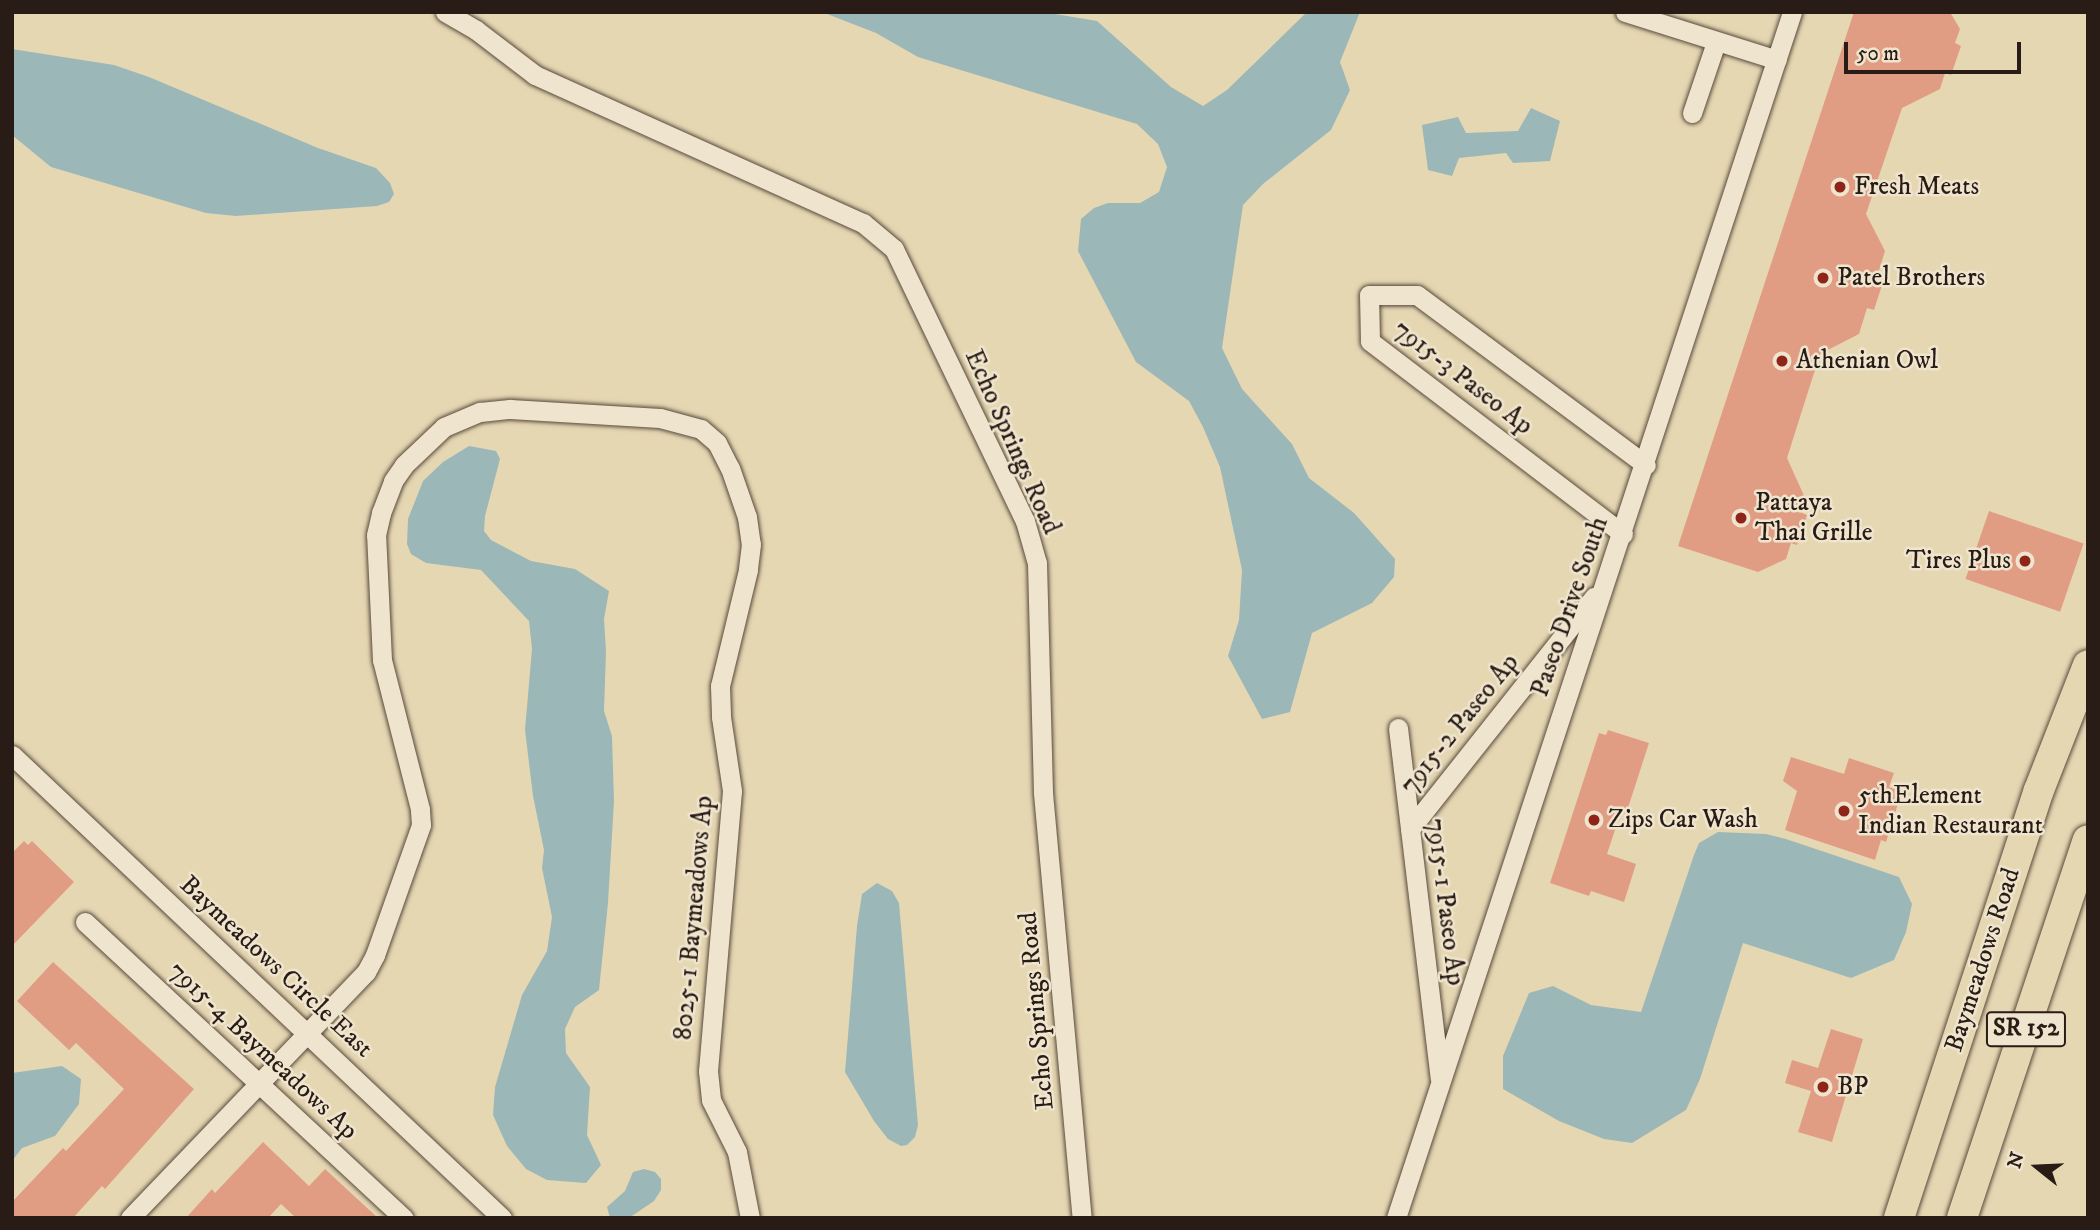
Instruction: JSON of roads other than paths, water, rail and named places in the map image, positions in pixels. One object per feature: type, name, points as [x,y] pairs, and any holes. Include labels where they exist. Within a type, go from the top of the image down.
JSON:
[{"type":"main road","name":"Baymeadows Road","points":[[1899,1218],[2002,899],[2078,710],[2088,665]]},
{"type":"main road","name":"SR 152","points":[[1962,1218],[2088,840]]},
{"type":"street","name":"Echo Springs Road","points":[[445,12],[552,84],[863,223],[894,249],[1025,521],[1037,563],[1043,793],[1082,1218]]},
{"type":"street","points":[[1625,12],[1777,60]]},
{"type":"street","name":"Paseo Drive South","points":[[1396,1218],[1603,587],[1646,465],[1792,12]]},
{"type":"street","points":[[1692,113],[1716,42]]},
{"type":"street","name":"7915-3 Paseo Ap","points":[[1623,534],[1370,341],[1368,295],[1417,295],[1646,465]]},
{"type":"street","name":"8025-1 Baymeadows Ap","points":[[130,1218],[366,972],[413,853],[421,825],[420,809],[382,660],[376,535],[393,481],[404,465],[444,428],[480,412],[510,408],[660,418],[701,429],[717,443],[730,468],[747,517],[751,544],[748,570],[720,687],[721,717],[732,791],[708,1071],[711,1100],[737,1152],[750,1218]]},
{"type":"street","name":"7915-2 Paseo Ap","points":[[1410,829],[1603,587]]},
{"type":"street","name":"7915-1 Paseo Ap","points":[[1398,727],[1441,1082]]},
{"type":"street","name":"Baymeadows Circle East","points":[[16,767],[307,1031],[502,1218]]},
{"type":"street","name":"7915-4 Baymeadows Ap","points":[[85,922],[404,1218]]},
{"type":"water","points":[[822,12],[1043,12],[1097,21],[1171,87],[1203,106],[1227,90],[1307,12],[1360,12],[1340,62],[1350,90],[1331,130],[1263,184],[1243,205],[1222,348],[1242,389],[1292,444],[1309,478],[1354,513],[1395,559],[1394,577],[1372,603],[1312,633],[1290,712],[1262,719],[1228,656],[1239,620],[1242,570],[1220,467],[1203,427],[1189,401],[1136,362],[1078,251],[1081,219],[1094,208],[1108,203],[1140,203],[1159,192],[1167,167],[1158,144],[1137,124],[918,57],[876,33]]},
{"type":"water","points":[[12,49],[114,65],[149,77],[318,148],[376,168],[390,183],[394,194],[389,202],[377,206],[236,216],[206,213],[51,167],[12,135]]},
{"type":"water","points":[[1531,108],[1560,121],[1550,161],[1513,163],[1506,153],[1459,158],[1452,176],[1428,170],[1422,125],[1458,117],[1466,133],[1518,131]]},
{"type":"water","points":[[469,446],[496,451],[500,459],[485,516],[484,531],[491,540],[531,561],[575,569],[609,591],[604,619],[604,711],[612,736],[614,801],[608,903],[599,990],[575,1007],[565,1029],[566,1053],[590,1087],[587,1135],[601,1165],[586,1183],[547,1180],[526,1169],[507,1146],[493,1115],[495,1087],[522,995],[547,951],[552,917],[542,868],[544,850],[533,796],[525,730],[532,649],[529,621],[481,570],[426,563],[411,554],[407,544],[408,519],[423,481],[443,462]]},
{"type":"water","points":[[1718,832],[1766,834],[1899,877],[1912,904],[1906,932],[1894,960],[1851,978],[1743,943],[1700,1079],[1686,1110],[1632,1143],[1604,1139],[1559,1121],[1503,1089],[1503,1056],[1529,993],[1553,986],[1591,1005],[1641,1012],[1699,843]]},
{"type":"water","points":[[877,883],[892,891],[899,903],[918,1125],[915,1137],[907,1145],[901,1146],[888,1139],[874,1121],[845,1072],[862,894]]},
{"type":"water","points":[[62,1066],[81,1079],[79,1104],[55,1136],[22,1148],[12,1161],[12,1073]]},
{"type":"water","points":[[644,1169],[655,1172],[661,1179],[661,1190],[654,1201],[629,1218],[610,1218],[607,1207],[625,1191],[633,1172]]},
{"type":"place","name":"Fresh Meats","points":[[1840,187]]},
{"type":"place","name":"Patel Brothers","points":[[1823,278]]},
{"type":"place","name":"Athenian Owl","points":[[1782,361]]},
{"type":"place","name":"Pattaya Thai Grille","points":[[1741,518]]},
{"type":"place","name":"Tires Plus","points":[[2025,561]]},
{"type":"place","name":"5thElement Indian Restaurant","points":[[1844,811]]},
{"type":"place","name":"Zips Car Wash","points":[[1594,820]]},
{"type":"place","name":"BP","points":[[1823,1087]]}]
